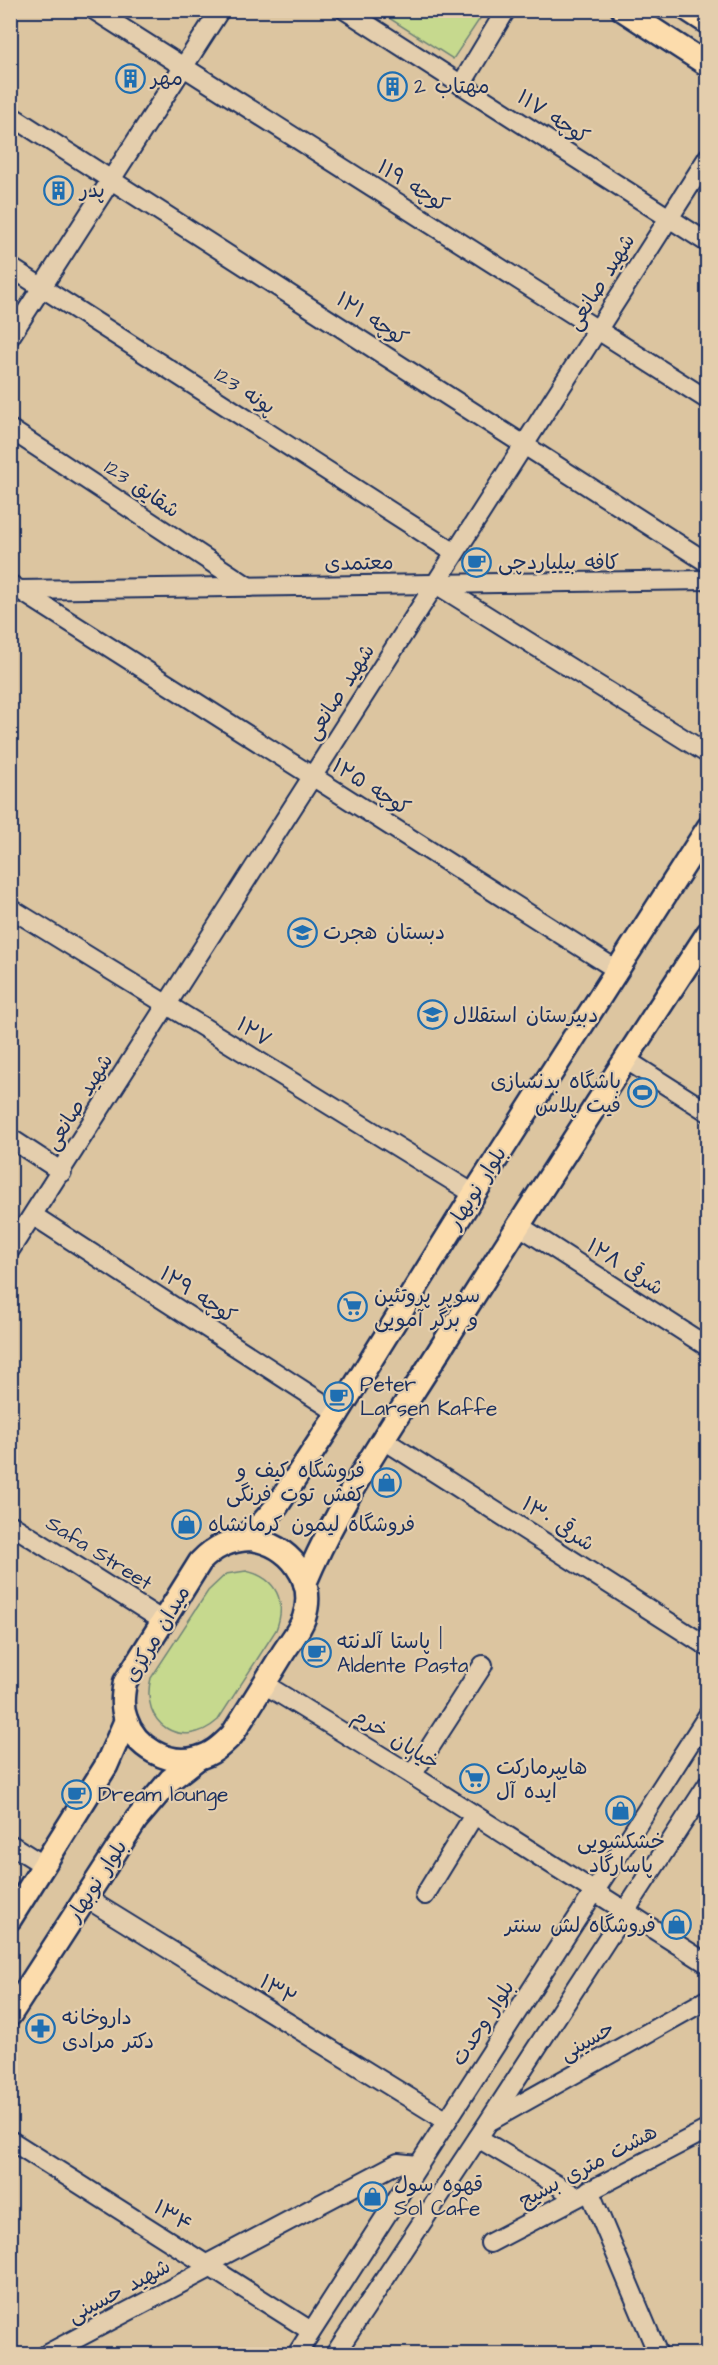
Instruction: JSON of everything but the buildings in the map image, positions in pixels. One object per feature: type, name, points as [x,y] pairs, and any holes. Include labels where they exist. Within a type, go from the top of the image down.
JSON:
[{"type":"main road","points":[[623,10],[708,65]]},
{"type":"main road","points":[[688,10],[708,23]]},
{"type":"main road","name":"بلوار نوبهار","points":[[238,1540],[262,1523],[277,1506],[708,828]]},
{"type":"main road","points":[[196,1759],[216,1750],[232,1735],[304,1621],[308,1595],[305,1583],[326,1538],[384,1440],[518,1225],[708,933]]},
{"type":"main road","name":"میدان مرکزی","points":[[196,1759],[174,1760],[153,1752],[136,1739],[126,1719],[122,1701],[125,1682],[200,1562],[208,1553],[227,1542],[263,1541],[285,1552],[301,1571],[305,1583]]},
{"type":"main road","points":[[10,1920],[106,1766],[126,1719]]},
{"type":"main road","name":"بلوار نوبهار","points":[[10,2014],[136,1820],[170,1780],[196,1759]]},
{"type":"street","name":"کوچه ۱۱۹","points":[[94,10],[708,400]]},
{"type":"street","points":[[10,337],[220,10]]},
{"type":"street","name":"کوچه ۱۱۷","points":[[345,10],[708,243]]},
{"type":"street","points":[[461,85],[507,10]]},
{"type":"street","name":"کوچه ۱۲۱","points":[[10,115],[708,563]]},
{"type":"street","name":"شهید صانعی","points":[[10,1250],[34,1216],[708,157]]},
{"type":"street","name":"123 پونه","points":[[10,267],[455,552]]},
{"type":"street","name":"123 شقایق","points":[[10,429],[249,587]]},
{"type":"street","name":"معتمدی","points":[[14,588],[708,580]]},
{"type":"street","points":[[436,584],[708,754]]},
{"type":"street","name":"کوچه ۱۲۵","points":[[14,588],[617,970]]},
{"type":"street","name":"۱۲۷","points":[[10,908],[474,1194]]},
{"type":"street","points":[[626,1059],[708,1112]]},
{"type":"street","points":[[10,1138],[62,1172]]},
{"type":"street","name":"کوچه ۱۲۹","points":[[34,1216],[338,1413]]},
{"type":"street","name":"۱۲۸ شرقی","points":[[518,1225],[708,1347]]},
{"type":"street","name":"۱۳۰ شرقی","points":[[384,1440],[708,1647]]},
{"type":"street","name":"Safa Street","points":[[10,1524],[163,1621]]},
{"type":"street","points":[[412,1775],[483,1665]]},
{"type":"street","name":"خیابان خرم","points":[[264,1684],[626,1910]]},
{"type":"street","name":"بلوار وحدت","points":[[297,2355],[708,1715]]},
{"type":"street","points":[[343,2350],[708,1784]]},
{"type":"street","points":[[425,1895],[474,1815]]},
{"type":"street","points":[[10,1844],[45,1866]]},
{"type":"street","name":"۱۳۲","points":[[86,1898],[447,2121]]},
{"type":"street","points":[[626,1910],[708,1964]]},
{"type":"street","name":"حسینی","points":[[489,2121],[708,1999]]},
{"type":"street","name":"هشت متری بسیج","points":[[490,2243],[708,2129]]},
{"type":"street","points":[[478,2138],[583,2193],[658,2355]]},
{"type":"street","name":"۱۳۴","points":[[10,2140],[311,2331]]},
{"type":"street","name":"شهید حسینی","points":[[47,2355],[398,2163],[418,2165]]},
{"type":"green space","points":[[378,11],[485,11],[453,59]]},
{"type":"green space","points":[[246,1571],[265,1579],[277,1593],[280,1610],[276,1630],[218,1720],[204,1729],[191,1733],[178,1733],[166,1728],[157,1720],[151,1708],[149,1694],[151,1678],[208,1591],[226,1574]]},
{"type":"place","name":"مهر","points":[[130,78]]},
{"type":"place","name":"مهتاب 2","points":[[393,86]]},
{"type":"place","name":"پدر","points":[[59,190]]},
{"type":"place","name":"کافه بیلیاردچی","points":[[477,562]]},
{"type":"place","name":"دبستان هجرت","points":[[302,932]]},
{"type":"place","name":"دبیرستان استقلال","points":[[432,1015]]},
{"type":"place","name":"باشگاه بدنسازی فیت پلاس","points":[[642,1093]]},
{"type":"place","name":"سوپر پروتئین و برگر آمویی","points":[[353,1307]]},
{"type":"place","name":"Peter Larsen Kaffe","points":[[339,1396]]},
{"type":"place","name":"فروشگاه کیف و کفش توت فرنگی","points":[[386,1482]]},
{"type":"place","name":"فروشگاه لیمون کرمانشاه","points":[[187,1524]]},
{"type":"place","name":"پاستا آلدنته | Aldente Pasta","points":[[316,1653]]},
{"type":"place","name":"هایپرمارکت ایده آل","points":[[475,1779]]},
{"type":"place","name":"Dream lounge","points":[[77,1794]]},
{"type":"place","name":"خشکشویی پاسارگاد","points":[[621,1810]]},
{"type":"place","name":"فروشگاه لش سنتر","points":[[677,1925]]},
{"type":"place","name":"داروخانه دکتر مرادی","points":[[41,2029]]},
{"type":"place","name":"قهوه سول Sol Cafe","points":[[373,2196]]}]
